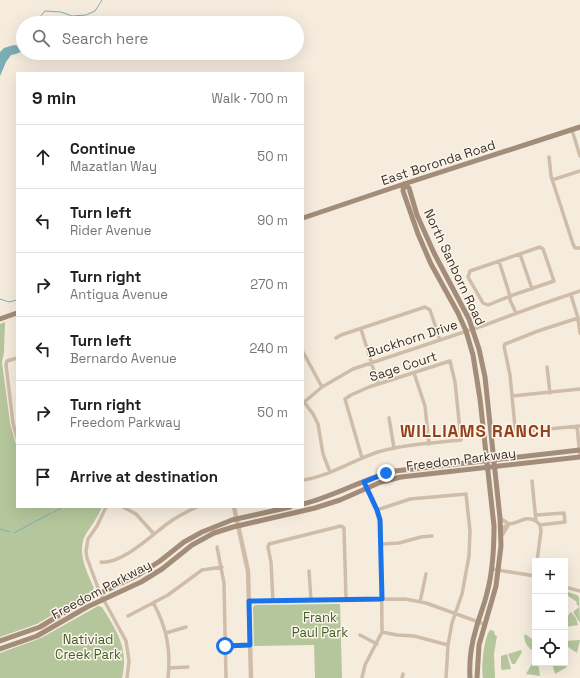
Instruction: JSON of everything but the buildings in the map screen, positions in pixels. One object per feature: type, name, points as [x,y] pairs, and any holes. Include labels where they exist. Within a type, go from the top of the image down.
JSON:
[{"type":"main road","name":"East Boronda Road","points":[[304,218],[580,128]]},
{"type":"main road","name":"North Sanborn Road","points":[[404,184],[409,188],[417,215],[434,253],[463,307],[479,350],[485,377],[501,537],[499,571],[494,597],[484,624],[478,651],[477,678]]},
{"type":"main road","name":"North Sanborn Road","points":[[404,184],[403,191],[418,234],[432,264],[456,307],[466,331],[476,367],[488,467],[494,526],[494,544],[492,569],[485,604],[478,622],[472,650],[470,678]]},
{"type":"main road","points":[[0,318],[16,313]]},
{"type":"main road","name":"Freedom Parkway","points":[[304,504],[329,496],[386,473],[404,469],[580,450]]},
{"type":"main road","name":"Freedom Parkway","points":[[0,649],[37,636],[87,607],[153,575],[192,545],[214,534],[238,526],[321,506],[388,480],[401,477],[580,457]]},
{"type":"main road","name":"Freedom Parkway","points":[[0,641],[40,627],[76,605],[147,570],[193,536],[214,526],[286,508]]},
{"type":"street","points":[[572,130],[580,156]]},
{"type":"street","points":[[549,157],[552,180],[573,244],[576,248],[580,248]]},
{"type":"street","points":[[552,180],[580,171]]},
{"type":"street","points":[[540,247],[543,249],[554,281],[488,305],[484,304],[468,276],[469,272],[473,269],[499,261],[540,247]]},
{"type":"street","points":[[520,254],[532,289]]},
{"type":"street","points":[[499,261],[510,296],[513,298],[516,313]]},
{"type":"street","name":"Buckhorn Drive","points":[[304,401],[322,387],[347,371],[580,292]]},
{"type":"street","points":[[571,295],[578,318],[580,332]]},
{"type":"street","points":[[336,338],[425,307],[430,310],[440,340]]},
{"type":"street","points":[[578,318],[532,333],[505,344],[504,346],[509,368],[515,427],[517,432],[578,426],[580,457]]},
{"type":"street","points":[[361,329],[378,384]]},
{"type":"street","points":[[304,354],[322,387]]},
{"type":"street","points":[[16,358],[7,361],[6,365],[13,423],[16,434]]},
{"type":"street","name":"Sage Court","points":[[362,458],[345,399],[357,392],[378,384],[450,361],[455,382],[461,440],[429,444]]},
{"type":"street","points":[[547,367],[550,392]]},
{"type":"street","points":[[304,480],[330,472],[362,458],[394,448],[429,444],[425,406],[414,373]]},
{"type":"street","points":[[512,396],[580,390]]},
{"type":"street","points":[[304,403],[313,414],[318,424],[323,454],[330,472]]},
{"type":"street","points":[[389,418],[394,448]]},
{"type":"street","points":[[532,481],[536,521]]},
{"type":"street","points":[[362,678],[365,665],[382,632],[381,525],[377,510],[364,482]]},
{"type":"street","points":[[377,510],[410,499],[466,494],[470,531],[469,556],[462,594],[455,614],[448,645],[446,678]]},
{"type":"street","points":[[106,508],[97,526],[88,539],[86,551],[87,558],[100,593],[126,641],[129,661],[127,678]]},
{"type":"street","points":[[124,508],[136,514],[154,534]]},
{"type":"street","points":[[101,562],[111,561],[126,554],[138,547],[174,519],[195,508]]},
{"type":"street","points":[[234,508],[248,571],[251,678]]},
{"type":"street","points":[[536,515],[564,513],[565,522],[540,525]]},
{"type":"street","points":[[500,518],[509,524]]},
{"type":"street","points":[[501,529],[509,524],[518,523],[526,518],[532,518],[536,521],[540,525],[541,531],[537,558]]},
{"type":"street","points":[[501,537],[509,524]]},
{"type":"street","points":[[273,601],[271,562],[268,547],[269,544],[341,526],[344,528],[346,599]]},
{"type":"street","points":[[382,544],[399,543],[432,536]]},
{"type":"street","points":[[217,548],[224,583],[226,678]]},
{"type":"street","points":[[128,616],[168,596],[202,570],[222,567]]},
{"type":"street","points":[[492,569],[532,574]]},
{"type":"street","points":[[310,572],[311,600]]},
{"type":"street","points":[[420,602],[426,574]]},
{"type":"street","points":[[568,588],[580,591]]},
{"type":"street","points":[[249,601],[398,599],[420,602],[484,624]]},
{"type":"street","points":[[154,604],[166,633],[168,645],[168,678]]},
{"type":"street","points":[[166,633],[186,627]]},
{"type":"street","points":[[382,632],[414,636],[448,645]]},
{"type":"street","points":[[360,635],[377,644]]},
{"type":"street","points":[[225,646],[250,645]]},
{"type":"street","points":[[169,668],[188,667]]},
{"type":"green space","points":[[5,322],[4,353],[2,362],[10,423],[16,444],[16,508],[102,508],[97,518],[86,534],[82,547],[82,554],[88,575],[94,588],[92,592],[37,624],[0,637],[0,324]]},
{"type":"green space","points":[[568,592],[579,597],[580,623],[573,612],[579,607],[576,603],[577,602],[568,596]]},
{"type":"green space","name":"Frank Paul Park","points":[[340,604],[342,678],[315,678],[314,645],[254,646],[253,607],[255,605]]},
{"type":"green space","name":"Nativiad Creek Park","points":[[98,606],[102,607],[117,632],[123,649],[124,668],[122,678],[0,678],[0,653],[41,638]]},
{"type":"green space","points":[[571,612],[576,618],[578,625],[568,627],[568,616]]},
{"type":"green space","points":[[490,630],[494,631],[495,635],[497,636],[494,654],[495,678],[483,678],[482,667],[486,639]]},
{"type":"green space","points":[[525,634],[532,639],[532,650],[526,644]]},
{"type":"green space","points":[[580,640],[577,653],[568,647],[568,641]]},
{"type":"green space","points":[[521,650],[522,652],[515,664],[512,664],[508,654]]},
{"type":"green space","points":[[507,654],[511,669],[502,670],[501,656]]},
{"type":"green space","points":[[532,664],[532,666],[538,666],[540,676],[526,674]]},
{"type":"green space","points":[[553,666],[567,667],[555,674]]},
{"type":"water","points":[[16,45],[16,54],[11,55],[0,76],[0,52],[4,48]]},
{"type":"waterway","points":[[72,16],[86,15],[95,11],[102,0]]},
{"type":"waterway","points":[[41,16],[45,11],[61,12],[72,16]]},
{"type":"waterway","points":[[0,299],[9,302],[16,300]]},
{"type":"waterway","points":[[54,512],[61,508]]},
{"type":"waterway","points":[[14,533],[51,513]]},
{"type":"waterway","points":[[0,529],[10,532]]},
{"type":"district","name":"WILLIAMS RANCH","points":[[476,431]]},
{"type":"route","points":[[225,646],[250,645],[249,601],[382,599],[381,525],[377,510],[364,482],[386,473]]}]
